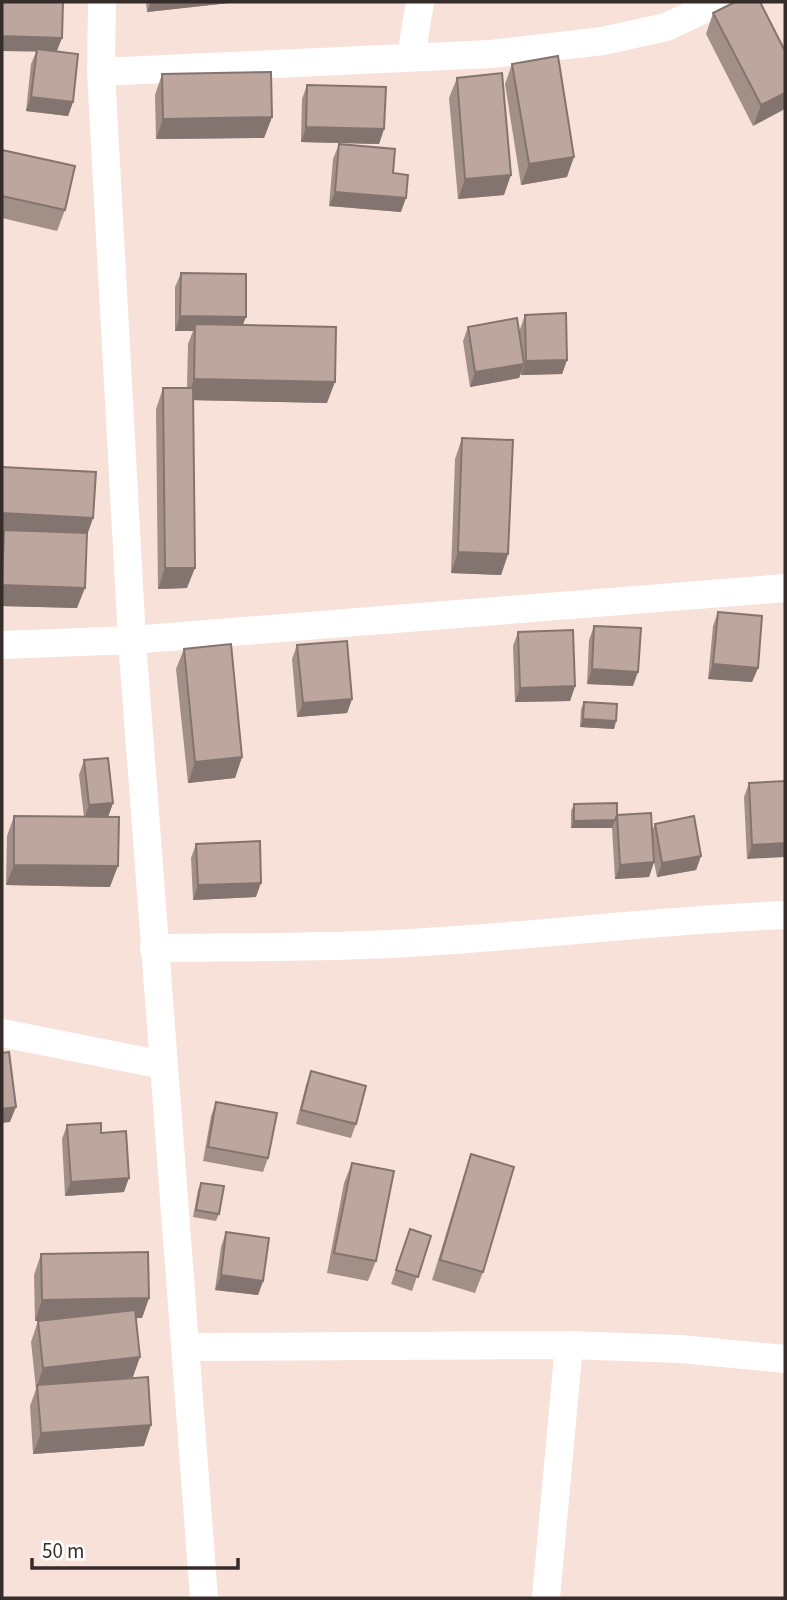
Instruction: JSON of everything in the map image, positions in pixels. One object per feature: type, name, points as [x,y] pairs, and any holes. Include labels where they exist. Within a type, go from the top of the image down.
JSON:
[{"type":"street","points":[[102,2],[101,72],[132,640],[204,1598]]},
{"type":"street","points":[[411,57],[420,2]]},
{"type":"street","points":[[101,72],[491,54],[603,41],[666,27],[718,2]]},
{"type":"street","points":[[2,645],[132,640],[785,588]]},
{"type":"street","points":[[155,948],[408,943],[711,918],[785,915]]},
{"type":"street","points":[[2,1033],[163,1065]]},
{"type":"street","points":[[185,1347],[569,1345],[680,1349],[785,1359]]},
{"type":"street","points":[[546,1598],[569,1345]]},
{"type":"building","points":[[2,2],[63,2],[62,38],[2,36]]},
{"type":"building","points":[[735,2],[760,2],[785,51],[785,93],[761,105],[713,13]]},
{"type":"building","points":[[37,49],[78,54],[73,102],[31,97]]},
{"type":"building","points":[[558,56],[574,157],[529,164],[512,64]]},
{"type":"building","points":[[271,72],[272,117],[163,119],[162,74]]},
{"type":"building","points":[[502,73],[511,175],[465,179],[457,78]]},
{"type":"building","points":[[307,85],[386,87],[384,129],[306,127]]},
{"type":"building","points":[[339,144],[395,149],[393,173],[408,175],[406,198],[335,192]]},
{"type":"building","points":[[2,150],[75,166],[65,210],[2,196]]},
{"type":"building","points":[[181,273],[246,274],[246,317],[180,316]]},
{"type":"building","points":[[566,313],[567,360],[526,361],[525,315]]},
{"type":"building","points":[[517,318],[524,364],[475,372],[468,327]]},
{"type":"building","points":[[195,324],[336,327],[335,382],[194,379]]},
{"type":"building","points":[[163,388],[193,388],[195,568],[165,568]]},
{"type":"building","points":[[462,438],[513,440],[508,554],[458,552]]},
{"type":"building","points":[[2,467],[96,472],[93,518],[2,513]]},
{"type":"building","points":[[4,530],[87,533],[85,588],[2,585]]},
{"type":"building","points":[[718,612],[762,616],[758,668],[713,664]]},
{"type":"building","points":[[594,626],[641,628],[638,672],[592,669]]},
{"type":"building","points":[[573,630],[575,686],[520,688],[518,632]]},
{"type":"building","points":[[347,641],[352,699],[303,703],[297,645]]},
{"type":"building","points":[[231,644],[242,757],[195,762],[184,649]]},
{"type":"building","points":[[584,702],[617,704],[616,721],[583,719]]},
{"type":"building","points":[[108,758],[113,803],[89,805],[84,760]]},
{"type":"building","points":[[785,781],[785,843],[752,845],[749,783]]},
{"type":"building","points":[[617,803],[615,820],[574,821],[574,804]]},
{"type":"building","points":[[651,813],[654,862],[620,865],[617,815]]},
{"type":"building","points":[[14,816],[119,817],[118,866],[14,865]]},
{"type":"building","points":[[694,816],[701,856],[662,863],[655,824]]},
{"type":"building","points":[[260,841],[261,883],[198,885],[196,844]]},
{"type":"building","points":[[9,1052],[16,1107],[2,1109],[2,1053]]},
{"type":"building","points":[[311,1071],[366,1086],[356,1124],[301,1110]]},
{"type":"building","points":[[216,1102],[277,1113],[268,1158],[208,1147]]},
{"type":"building","points":[[101,1123],[101,1133],[126,1131],[129,1178],[71,1182],[67,1125]]},
{"type":"building","points":[[471,1154],[514,1167],[483,1272],[440,1260]]},
{"type":"building","points":[[352,1163],[394,1171],[376,1261],[334,1253]]},
{"type":"building","points":[[201,1183],[224,1186],[219,1214],[196,1210]]},
{"type":"building","points":[[410,1229],[431,1236],[418,1277],[396,1270]]},
{"type":"building","points":[[226,1232],[269,1238],[263,1281],[221,1275]]},
{"type":"building","points":[[148,1252],[149,1298],[42,1300],[41,1254]]},
{"type":"building","points":[[135,1310],[140,1357],[43,1368],[38,1321]]},
{"type":"building","points":[[148,1377],[151,1425],[41,1433],[37,1385]]}]
